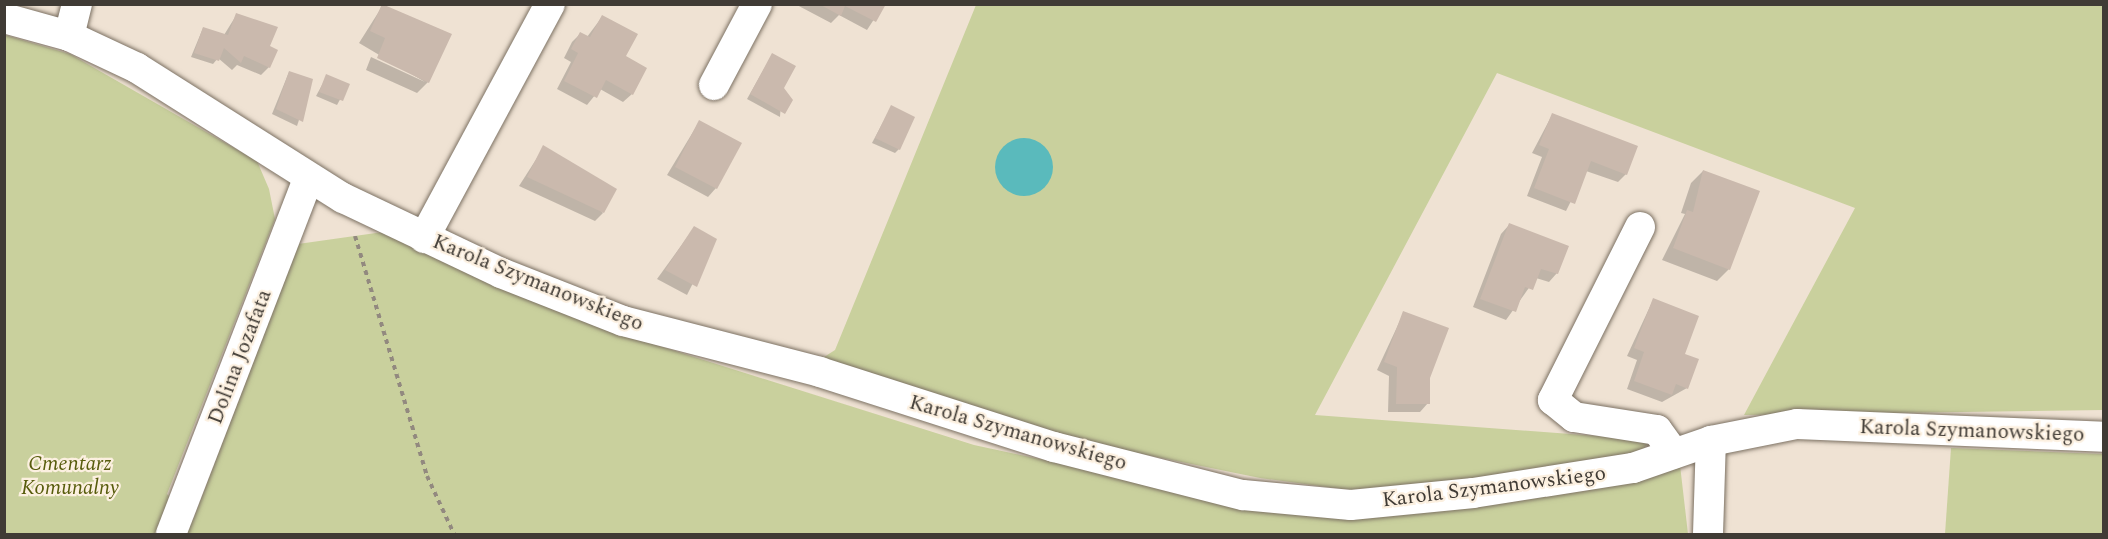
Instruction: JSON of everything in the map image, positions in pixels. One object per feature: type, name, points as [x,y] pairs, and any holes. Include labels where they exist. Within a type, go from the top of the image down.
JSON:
[{"type":"street","points":[[69,36],[77,4]]},
{"type":"street","points":[[424,238],[550,4]]},
{"type":"street","points":[[714,85],[757,4]]},
{"type":"street","name":"Karola Szymanowskiego","points":[[4,18],[69,36],[217,115],[308,179],[424,238],[623,321],[820,372],[1054,447],[1243,495],[1351,505],[1473,493],[1633,468],[1711,441],[1797,424],[2103,437]]},
{"type":"street","name":"Dolina Jozafata","points":[[171,534],[308,179]]},
{"type":"street","points":[[1640,227],[1553,400],[1574,417],[1657,430],[1674,453]]},
{"type":"street","points":[[1708,534],[1711,441]]},
{"type":"path","points":[[343,198],[427,476],[454,534]]},
{"type":"green space","points":[[976,5],[2103,5],[2103,410],[1744,415],[1855,208],[1497,73],[1315,415],[1650,440],[1638,457],[1363,492],[1260,478],[1083,442],[821,359],[835,350]]},
{"type":"green space","name":"Cmentarz Komunalny","points":[[5,35],[70,54],[257,161],[269,189],[275,219],[167,494],[193,520],[298,244],[383,232],[631,337],[974,445],[1292,513],[1680,465],[1688,534],[5,534]]},
{"type":"green space","points":[[1951,448],[2103,454],[2103,534],[1945,534]]},
{"type":"water","points":[[1024,138],[1035,140],[1048,151],[1053,167],[1051,178],[1040,191],[1024,196],[1013,194],[1000,183],[995,167],[997,156],[1008,143]]},
{"type":"building","points":[[382,4],[452,34],[429,83],[377,58],[385,38],[370,31]]},
{"type":"building","points":[[819,4],[886,4],[876,22],[845,6],[841,16]]},
{"type":"building","points":[[236,13],[278,27],[270,46],[278,50],[270,68],[244,56],[241,63],[224,48],[219,61],[194,53],[203,27],[228,35]]},
{"type":"building","points":[[602,15],[638,34],[626,56],[647,68],[633,95],[606,80],[597,98],[564,81],[578,53],[571,49],[580,32],[590,37]]},
{"type":"building","points":[[772,53],[796,66],[784,88],[793,100],[785,114],[750,94]]},
{"type":"building","points":[[289,71],[313,79],[303,122],[276,109]]},
{"type":"building","points":[[326,74],[350,84],[343,101],[319,92]]},
{"type":"building","points":[[891,105],[915,117],[900,150],[875,138]]},
{"type":"building","points":[[1552,113],[1638,146],[1627,175],[1591,161],[1575,204],[1534,188],[1549,149],[1539,145]]},
{"type":"building","points":[[699,120],[742,143],[717,189],[675,167]]},
{"type":"building","points":[[543,145],[617,189],[604,213],[527,177]]},
{"type":"building","points":[[1703,170],[1760,191],[1730,270],[1673,248],[1687,210],[1693,212]]},
{"type":"building","points":[[1509,223],[1569,246],[1558,274],[1541,269],[1533,290],[1525,287],[1516,312],[1480,299]]},
{"type":"building","points":[[694,226],[717,239],[697,287],[665,270]]},
{"type":"building","points":[[1653,298],[1699,316],[1685,354],[1699,359],[1688,389],[1676,384],[1672,395],[1634,381],[1644,352],[1634,348]]},
{"type":"building","points":[[1403,311],[1449,328],[1430,378],[1430,404],[1396,404],[1397,367],[1384,362]]}]
